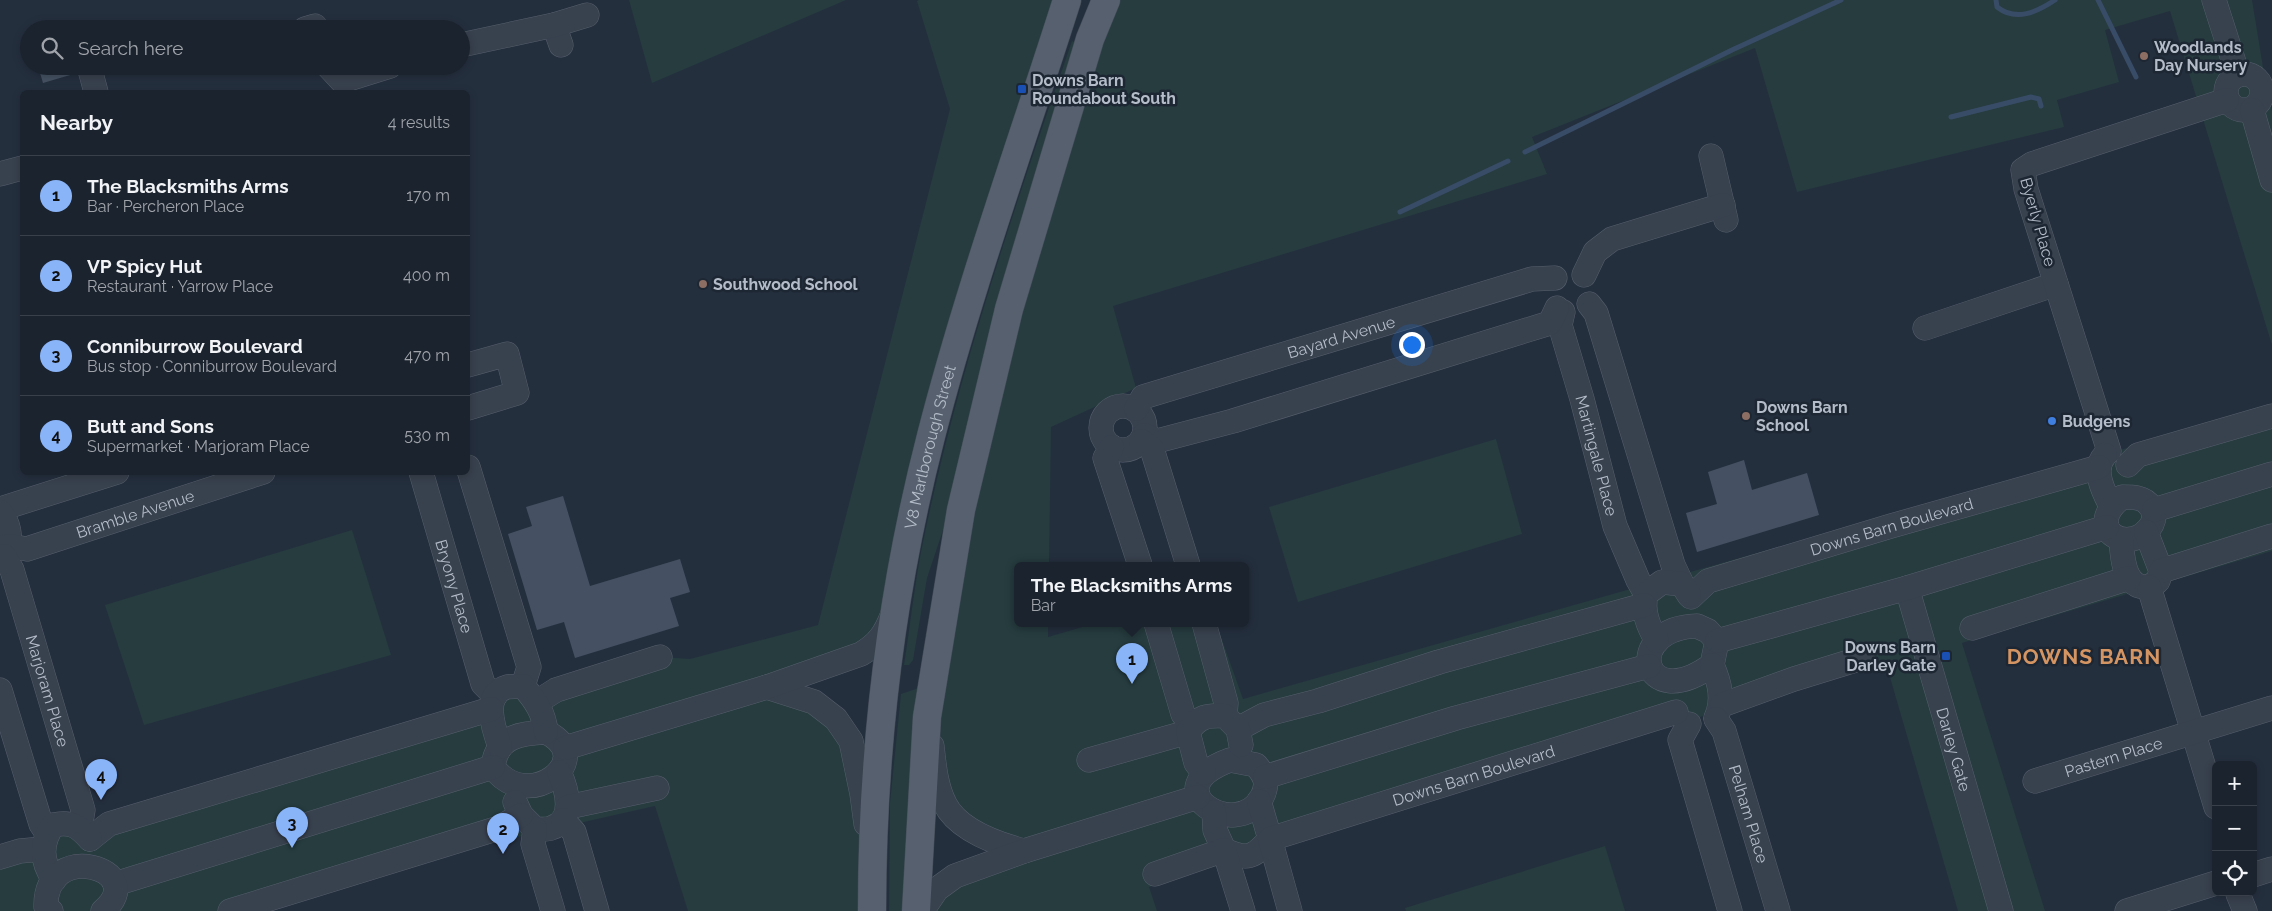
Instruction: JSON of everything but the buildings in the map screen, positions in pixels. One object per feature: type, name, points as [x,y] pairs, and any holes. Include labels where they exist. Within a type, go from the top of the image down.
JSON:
[{"type":"main road","name":"V8 Marlborough Street","points":[[872,911],[869,794],[880,732],[897,602],[931,437],[966,313],[1068,0]]},
{"type":"main road","points":[[916,911],[933,800],[928,727],[961,510],[972,457],[1009,308],[1090,39],[1104,3]]},
{"type":"street","points":[[2214,0],[2238,75]]},
{"type":"street","points":[[470,44],[558,35],[587,15]]},
{"type":"street","points":[[91,75],[95,90]]},
{"type":"street","points":[[336,75],[342,81],[378,77]]},
{"type":"street","points":[[2238,75],[2253,76],[2267,87],[2261,100],[2252,110],[2237,109],[2227,100],[2227,86],[2238,75]]},
{"type":"street","name":"Byerly Place","points":[[2146,579],[2122,553],[2100,482],[2104,459],[2056,284],[2026,189],[2023,170],[2032,164],[2227,100]]},
{"type":"street","points":[[2252,110],[2272,180]]},
{"type":"street","points":[[1584,275],[1595,252],[1612,239],[1724,213],[1711,156]]},
{"type":"street","points":[[0,174],[20,169]]},
{"type":"street","points":[[1573,271],[1584,275],[1593,292],[1589,304],[1579,312],[1560,310],[1550,295],[1550,286],[1555,278],[1561,273],[1573,271]]},
{"type":"street","name":"Bayard Avenue","points":[[1136,409],[1143,397],[1532,279],[1555,278]]},
{"type":"street","points":[[1925,328],[2056,284]]},
{"type":"street","points":[[1589,304],[1596,313],[1673,565],[1697,615],[1697,626]]},
{"type":"street","points":[[1142,438],[1157,441],[1233,421],[1550,323],[1560,310]]},
{"type":"street","name":"Martingale Place","points":[[1560,310],[1560,325],[1582,399],[1615,526],[1638,580],[1645,600],[1649,628],[1657,641]]},
{"type":"street","points":[[470,364],[506,354],[517,393],[470,407]]},
{"type":"street","points":[[1118,406],[1128,406],[1136,409],[1142,416],[1145,424],[1142,438],[1126,450],[1112,447],[1106,442],[1102,434],[1101,424],[1103,417],[1108,411],[1118,406]]},
{"type":"street","points":[[2128,465],[2138,455],[2272,416]]},
{"type":"street","points":[[1142,438],[1152,449],[1187,562]]},
{"type":"street","points":[[1112,447],[1106,458],[1139,562]]},
{"type":"street","points":[[2104,459],[2121,456],[2128,465],[2145,513],[2146,579],[2216,806]]},
{"type":"street","name":"Downs Barn Boulevard","points":[[1686,591],[1708,581],[2104,459]]},
{"type":"street","points":[[470,474],[529,667],[530,694],[545,721],[546,732]]},
{"type":"street","points":[[2145,513],[2272,474]]},
{"type":"street","points":[[4,554],[10,530],[0,510],[108,475]]},
{"type":"street","name":"Bramble Avenue","points":[[4,554],[27,549],[254,475]]},
{"type":"street","name":"Bryony Place","points":[[422,475],[483,684],[493,703]]},
{"type":"street","points":[[2113,524],[2122,497],[2145,513]]},
{"type":"street","points":[[2113,524],[2135,539],[2145,513]]},
{"type":"street","points":[[1716,641],[1906,588],[2113,524]]},
{"type":"street","points":[[1972,628],[2146,579],[2272,536]]},
{"type":"street","name":"Marjoram Place","points":[[4,554],[12,570],[83,810],[85,833],[97,867]]},
{"type":"street","points":[[1089,760],[1190,728],[1208,715],[1232,722],[1318,701],[1439,662],[1645,600],[1662,582],[1686,591]]},
{"type":"street","name":"Darley Gate","points":[[1906,588],[2000,911]]},
{"type":"street","points":[[565,748],[767,687],[861,654],[874,646],[885,633],[897,602]]},
{"type":"street","points":[[1697,626],[1708,631],[1716,641],[1712,665],[1699,675],[1684,681],[1669,682],[1657,676],[1649,666],[1649,651],[1668,632],[1682,627],[1697,626]]},
{"type":"street","points":[[1157,627],[1182,714],[1190,728],[1196,763],[1204,773]]},
{"type":"street","points":[[1205,627],[1226,703],[1242,750],[1242,762]]},
{"type":"street","points":[[0,857],[45,841],[53,825],[65,822],[77,825],[85,833],[479,711],[493,703],[506,687],[530,694],[556,690],[660,657]]},
{"type":"street","points":[[1719,712],[1794,679],[1862,658]]},
{"type":"street","name":"Pelham Place","points":[[1712,665],[1718,679],[1719,712],[1724,731],[1778,911]]},
{"type":"street","points":[[1265,777],[1456,718],[1649,666]]},
{"type":"street","points":[[1669,682],[1670,695],[1683,718],[1680,740],[1730,911]]},
{"type":"street","points":[[767,687],[814,702],[836,719],[851,741],[869,794]]},
{"type":"street","points":[[0,690],[41,824],[45,841],[47,869],[54,880]]},
{"type":"street","points":[[43,910],[46,892],[54,880],[66,870],[80,866],[97,867],[109,874],[110,903],[496,757],[512,738],[527,732],[546,732],[558,738],[565,748],[565,760],[559,772],[548,782],[530,786],[512,784],[501,779],[496,757],[493,703]]},
{"type":"street","name":"Pastern Place","points":[[2035,781],[2272,708]]},
{"type":"street","name":"Downs Barn Boulevard","points":[[1270,838],[1683,718],[1704,725],[1719,712]]},
{"type":"street","points":[[922,911],[937,889],[955,876],[1024,851],[1206,805],[1234,815],[1248,810],[1259,801],[1266,789],[1265,777],[1256,765],[1230,760],[1216,765],[1204,773],[1198,786],[1206,805],[1215,830],[1224,850],[1243,911]]},
{"type":"street","points":[[559,772],[565,786],[566,813],[574,832],[597,911]]},
{"type":"street","points":[[512,784],[514,799],[528,822],[552,911]]},
{"type":"street","points":[[230,911],[499,828],[528,822],[552,828],[566,813],[657,788]]},
{"type":"street","points":[[933,800],[992,842],[1024,851]]},
{"type":"street","points":[[1259,801],[1290,911]]},
{"type":"street","points":[[1155,874],[1224,850],[1242,857],[1258,853],[1270,838]]},
{"type":"street","points":[[2257,874],[2272,869]]},
{"type":"street","points":[[2127,911],[2212,884]]},
{"type":"green space","points":[[629,0],[846,0],[652,83]]},
{"type":"green space","points":[[1067,0],[885,633],[768,687],[814,702],[851,741],[872,911],[688,911],[655,806],[526,835],[218,911],[0,911],[0,848],[34,837],[122,829],[482,708],[529,667],[537,702],[660,657],[690,659],[818,625],[950,109],[917,1]]},
{"type":"green space","points":[[1106,0],[2252,0],[2267,92],[2272,111],[2272,345],[2170,11],[2105,30],[2119,82],[2057,100],[2064,127],[1797,192],[1755,48],[1532,137],[1547,174],[1113,306],[1136,388],[1051,427],[1049,562],[1014,562],[1014,627],[1048,627],[1048,637],[1082,627],[1217,627],[1243,699],[2272,407],[2272,551],[1962,643],[2045,911],[1958,911],[1885,660],[1149,887],[1157,911],[922,911],[925,905],[1023,851],[959,819],[927,717],[961,510]]},
{"type":"green space","points":[[1072,41],[1083,45],[949,512],[927,578],[913,660],[909,665],[904,665],[921,552],[951,422],[1008,231]]},
{"type":"green space","points":[[1496,439],[1522,534],[1298,602],[1269,507]]},
{"type":"green space","points":[[352,530],[391,655],[144,725],[105,605]]},
{"type":"green space","points":[[920,684],[909,911],[889,911],[890,803],[901,694],[916,689]]},
{"type":"green space","points":[[1605,846],[1625,911],[1406,911],[1405,908]]},
{"type":"waterway","points":[[1525,152],[1732,50],[1841,0]]},
{"type":"waterway","points":[[1996,0],[1997,7],[2019,15],[2034,11],[2055,0]]},
{"type":"waterway","points":[[2098,0],[2136,77]]},
{"type":"waterway","points":[[1951,117],[2031,97],[2039,99],[2041,106]]},
{"type":"waterway","points":[[1400,212],[1508,161]]},
{"type":"place","name":"Woodlands Day Nursery","points":[[2144,56]]},
{"type":"place","name":"Downs Barn Roundabout South","points":[[1022,89]]},
{"type":"place","name":"Southwood School","points":[[703,284]]},
{"type":"place","name":"Downs Barn School","points":[[1746,416]]},
{"type":"place","name":"Budgens","points":[[2052,421]]},
{"type":"place","name":"Downs Barn Darley Gate","points":[[1946,656]]},
{"type":"place","name":"The Blacksmiths Arms","points":[[1132,684]]},
{"type":"place","name":"Butt and Sons","points":[[101,800]]},
{"type":"place","name":"Conniburrow Boulevard","points":[[292,848]]},
{"type":"place","name":"VP Spicy Hut","points":[[503,854]]},
{"type":"district","name":"DOWNS BARN","points":[[2084,656]]}]
